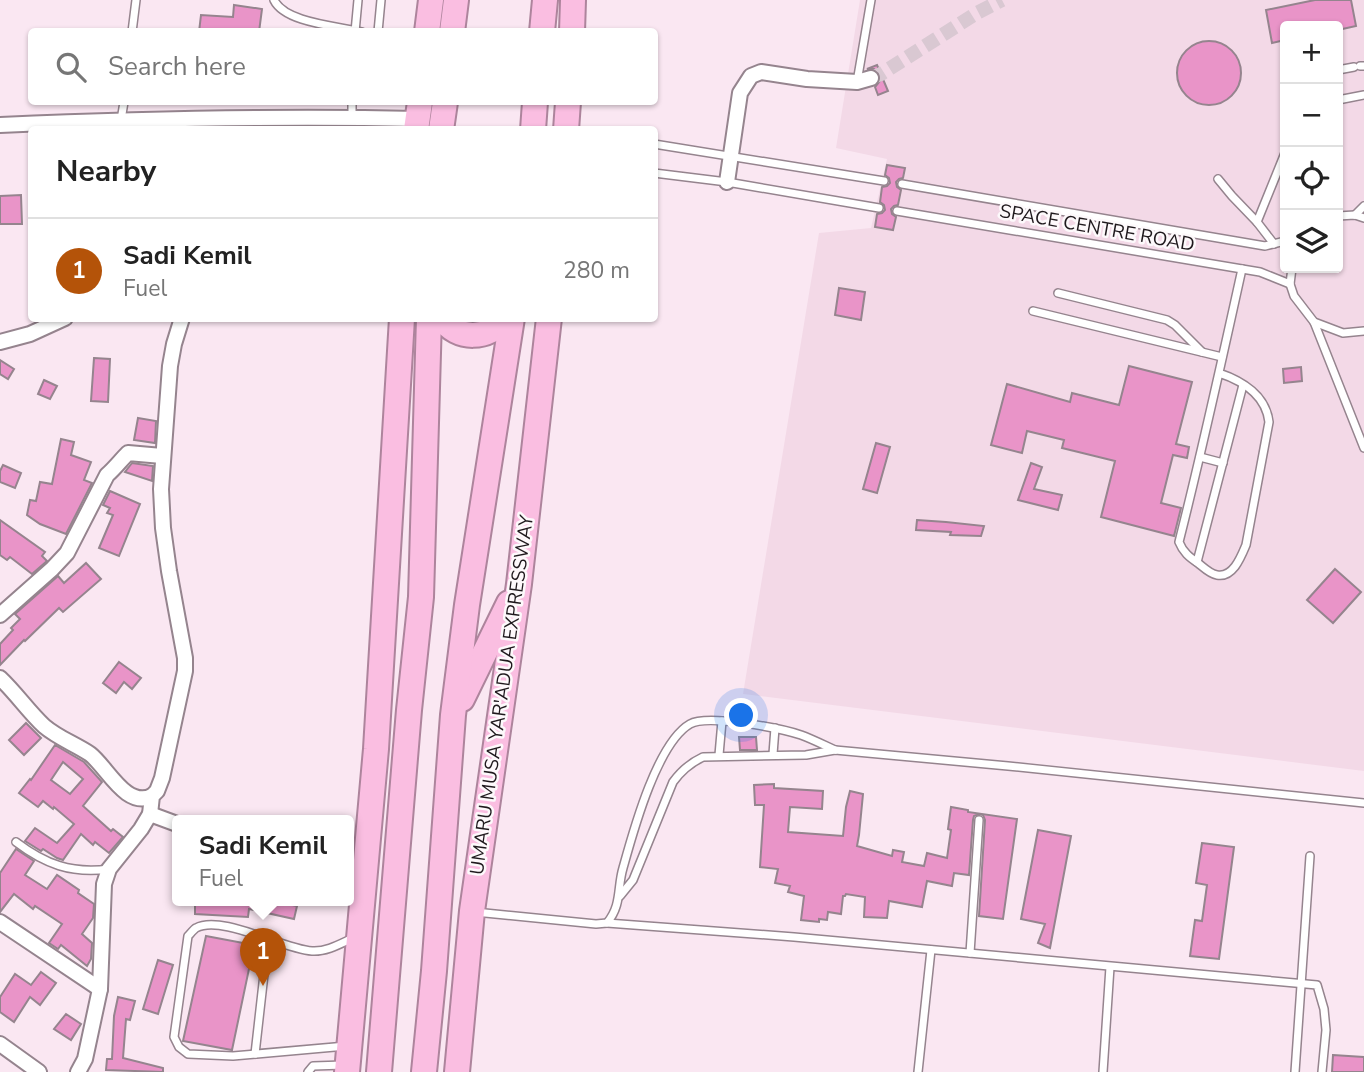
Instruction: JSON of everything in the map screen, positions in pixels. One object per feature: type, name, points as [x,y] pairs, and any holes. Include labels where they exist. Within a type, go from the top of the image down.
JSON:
[{"type":"highway","points":[[428,28],[431,0]]},
{"type":"highway","points":[[452,28],[456,0]]},
{"type":"highway","points":[[542,28],[545,0]]},
{"type":"highway","points":[[572,28],[573,0]]},
{"type":"highway","points":[[442,126],[444,105]]},
{"type":"highway","points":[[533,126],[535,105]]},
{"type":"highway","points":[[566,126],[568,105]]},
{"type":"highway","points":[[350,1063],[360,935],[357,881],[376,749],[402,322]]},
{"type":"highway","points":[[379,1072],[421,597],[429,322]]},
{"type":"highway","points":[[444,322],[458,333],[473,336],[488,332],[502,322]]},
{"type":"highway","name":"UMARU MUSA YAR'ADUA EXPRESSWAY","points":[[424,1072],[453,715],[467,605],[511,322]]},
{"type":"highway","name":"UMARU MUSA YAR'ADUA EXPRESSWAY","points":[[457,1072],[472,912],[519,584],[549,322]]},
{"type":"highway","points":[[386,583],[409,710]]},
{"type":"highway","points":[[453,715],[519,584]]},
{"type":"highway","points":[[350,1063],[388,958]]},
{"type":"highway","points":[[434,971],[446,1072]]},
{"type":"street","points":[[727,181],[740,93],[751,76],[761,72],[807,79],[864,80]]},
{"type":"street","points":[[0,125],[121,120],[327,123],[352,118],[418,117]]},
{"type":"street","points":[[0,342],[30,334],[56,322]]},
{"type":"street","points":[[0,678],[44,726],[90,755],[126,793],[147,799],[157,791],[185,671],[163,528],[161,489],[170,366],[181,322]]},
{"type":"street","points":[[0,615],[67,553],[107,475],[115,468],[116,463],[128,453],[162,456]]},
{"type":"street","points":[[78,1072],[85,1059],[100,989],[104,884],[108,869],[141,829],[150,814],[152,796]]},
{"type":"street","points":[[150,814],[172,822]]},
{"type":"street","points":[[0,922],[100,989]]},
{"type":"street","points":[[0,1044],[39,1072]]},
{"type":"lane","points":[[132,28],[136,0]]},
{"type":"lane","points":[[274,0],[284,12],[296,18],[343,28]]},
{"type":"lane","points":[[357,28],[358,0]]},
{"type":"lane","points":[[378,28],[381,0]]},
{"type":"lane","points":[[864,80],[871,0]]},
{"type":"lane","points":[[1343,99],[1364,95]]},
{"type":"lane","points":[[121,120],[124,105]]},
{"type":"lane","points":[[352,105],[352,118]]},
{"type":"lane","points":[[658,145],[884,181]]},
{"type":"lane","points":[[1257,222],[1280,165]]},
{"type":"lane","points":[[658,173],[727,181],[879,208]]},
{"type":"lane","points":[[1218,179],[1274,244]]},
{"type":"lane","name":"SPACE CENTRE ROAD","points":[[902,184],[1265,246],[1280,242]]},
{"type":"lane","points":[[1355,215],[1364,206]]},
{"type":"lane","name":"SPACE CENTRE ROAD","points":[[897,211],[1260,272],[1290,284]]},
{"type":"lane","points":[[1343,216],[1364,218]]},
{"type":"lane","points":[[1219,373],[1233,378],[1257,395],[1265,405],[1269,422],[1246,545],[1235,567],[1219,576],[1188,555],[1179,542],[1242,269]]},
{"type":"lane","points":[[1291,273],[1290,284],[1294,296],[1314,322],[1364,448]]},
{"type":"lane","points":[[1058,293],[1167,320],[1202,352]]},
{"type":"lane","points":[[1034,311],[1222,357]]},
{"type":"lane","points":[[1314,322],[1343,333],[1364,331]]},
{"type":"lane","points":[[1197,562],[1243,384]]},
{"type":"lane","points":[[1200,457],[1223,463]]},
{"type":"lane","points":[[620,896],[620,877],[647,791],[668,746],[677,734],[690,724],[701,720],[775,728],[803,736],[835,750]]},
{"type":"lane","points":[[719,755],[722,722]]},
{"type":"lane","points":[[773,754],[775,728]]},
{"type":"lane","points":[[607,923],[620,896],[633,880],[673,782],[693,761],[703,757],[806,755],[835,750],[1364,803]]},
{"type":"lane","points":[[971,954],[979,820]]},
{"type":"lane","points":[[16,842],[34,856],[74,870],[89,872],[108,869]]},
{"type":"lane","points":[[1295,1072],[1310,856]]},
{"type":"lane","points":[[472,912],[596,924],[794,937],[1317,985],[1324,1009],[1326,1030],[1322,1072]]},
{"type":"lane","points":[[350,1063],[255,1054],[188,1054],[179,1047],[174,1037],[188,936],[195,928],[209,925],[241,930],[311,951],[323,951],[360,935]]},
{"type":"lane","points":[[255,1054],[268,939]]},
{"type":"lane","points":[[919,1072],[931,950]]},
{"type":"lane","points":[[1103,1072],[1110,967]]},
{"type":"lane","points":[[308,1072],[313,1066],[350,1063]]},
{"type":"shaded area","points":[[860,0],[1364,0],[1364,771],[743,694],[819,233],[871,228],[887,159],[836,148]]},
{"type":"building","points":[[1315,0],[1351,0],[1356,26],[1343,29],[1343,21],[1280,21],[1280,41],[1272,43],[1266,10]]},
{"type":"building","points":[[234,5],[262,9],[260,28],[199,28],[201,15],[233,17]]},
{"type":"building","points":[[1209,41],[1221,43],[1232,50],[1239,61],[1239,85],[1232,96],[1221,103],[1209,105],[1197,103],[1186,96],[1179,85],[1177,73],[1179,61],[1186,50],[1197,43]]},
{"type":"building","points":[[877,65],[888,91],[878,95],[875,87],[880,81],[880,75],[874,69],[867,69]]},
{"type":"building","points":[[887,165],[905,168],[903,178],[896,182],[901,190],[898,205],[891,209],[896,217],[893,230],[875,227],[877,214],[885,210],[880,202],[882,187],[890,183],[885,175]]},
{"type":"building","points":[[21,195],[22,224],[0,224],[0,196]]},
{"type":"building","points":[[839,288],[865,292],[861,320],[835,315]]},
{"type":"building","points":[[94,358],[110,359],[108,402],[91,401]]},
{"type":"building","points":[[0,360],[14,369],[8,379],[0,374]]},
{"type":"building","points":[[1129,366],[1192,382],[1176,444],[1189,447],[1187,458],[1173,455],[1161,503],[1181,508],[1174,536],[1101,517],[1115,461],[1062,448],[1064,440],[1027,431],[1022,453],[991,445],[1007,384],[1070,402],[1072,393],[1119,405]]},
{"type":"building","points":[[1301,367],[1302,381],[1284,383],[1283,369]]},
{"type":"building","points":[[44,380],[57,386],[50,399],[38,394]]},
{"type":"building","points":[[138,418],[156,421],[155,443],[134,440]]},
{"type":"building","points":[[61,439],[74,442],[71,455],[91,462],[84,480],[92,483],[66,534],[40,524],[27,515],[30,500],[36,501],[40,482],[52,484]]},
{"type":"building","points":[[876,443],[890,447],[877,493],[863,489]]},
{"type":"building","points":[[132,463],[153,466],[152,481],[125,472]]},
{"type":"building","points":[[1031,463],[1042,467],[1034,489],[1062,495],[1058,510],[1018,500]]},
{"type":"building","points":[[3,465],[21,473],[15,488],[0,482]]},
{"type":"building","points":[[110,491],[140,504],[119,556],[99,548],[113,515],[107,513],[110,508],[103,505]]},
{"type":"building","points":[[0,520],[45,552],[42,556],[47,561],[32,574],[10,557],[7,560],[0,555]]},
{"type":"building","points":[[917,520],[984,526],[981,536],[950,535],[951,532],[916,530]]},
{"type":"building","points":[[86,563],[101,579],[63,612],[59,608],[0,665],[0,644],[20,619],[15,614],[58,576],[64,583]]},
{"type":"building","points":[[1335,569],[1361,592],[1333,623],[1307,600]]},
{"type":"building","points":[[119,662],[141,678],[132,689],[124,682],[116,693],[103,683]]},
{"type":"building","points":[[26,723],[41,738],[24,755],[9,740]]},
{"type":"building","points":[[739,737],[756,737],[757,750],[740,750]]},
{"type":"building","points":[[55,745],[84,762],[102,782],[83,806],[111,831],[113,829],[123,837],[109,853],[95,842],[93,845],[81,834],[63,860],[43,849],[41,851],[25,841],[35,828],[57,843],[74,824],[54,807],[53,809],[43,801],[38,807],[19,793]],"holes":[[[63,762],[83,779],[70,794],[51,780]]]},
{"type":"building","points":[[774,784],[774,788],[823,791],[822,809],[790,807],[788,832],[843,836],[850,791],[863,794],[857,846],[892,856],[893,850],[904,852],[902,862],[924,866],[927,853],[947,858],[951,807],[1017,819],[1003,919],[979,916],[985,820],[983,815],[979,814],[974,816],[973,820],[969,875],[954,873],[952,886],[927,881],[922,907],[889,901],[887,918],[864,917],[865,897],[846,894],[843,896],[841,914],[828,912],[827,920],[819,919],[819,922],[801,920],[804,896],[788,892],[790,886],[775,883],[778,869],[760,867],[764,805],[755,805],[754,785]]},
{"type":"building","points":[[1038,830],[1071,836],[1050,948],[1038,943],[1045,924],[1021,919]]},
{"type":"building","points":[[1202,843],[1234,847],[1219,959],[1190,956],[1195,920],[1202,921],[1207,885],[1196,883]]},
{"type":"building","points":[[16,849],[34,861],[25,875],[47,889],[57,875],[94,904],[93,918],[82,934],[92,943],[91,959],[87,966],[61,945],[58,949],[49,943],[62,924],[35,906],[33,909],[14,894],[0,912],[0,873]]},
{"type":"building","points":[[195,906],[297,906],[294,919],[249,909],[248,917],[195,914]]},
{"type":"building","points":[[206,936],[254,945],[232,1050],[183,1041]]},
{"type":"building","points":[[158,960],[173,965],[158,1014],[143,1009]]},
{"type":"building","points":[[41,972],[56,983],[40,1005],[30,997],[14,1022],[0,1012],[0,997],[15,974],[31,985]]},
{"type":"building","points":[[118,997],[135,1001],[130,1020],[126,1019],[123,1058],[163,1068],[163,1072],[106,1070],[107,1059],[112,1059],[114,1016]]},
{"type":"building","points":[[66,1014],[81,1024],[71,1040],[54,1029]]},
{"type":"building","points":[[1333,1055],[1364,1057],[1364,1072],[1332,1072]]},
{"type":"tunnel","points":[[871,78],[1002,0]]},
{"type":"place","name":"Sadi Kemil","points":[[263,986]]}]
